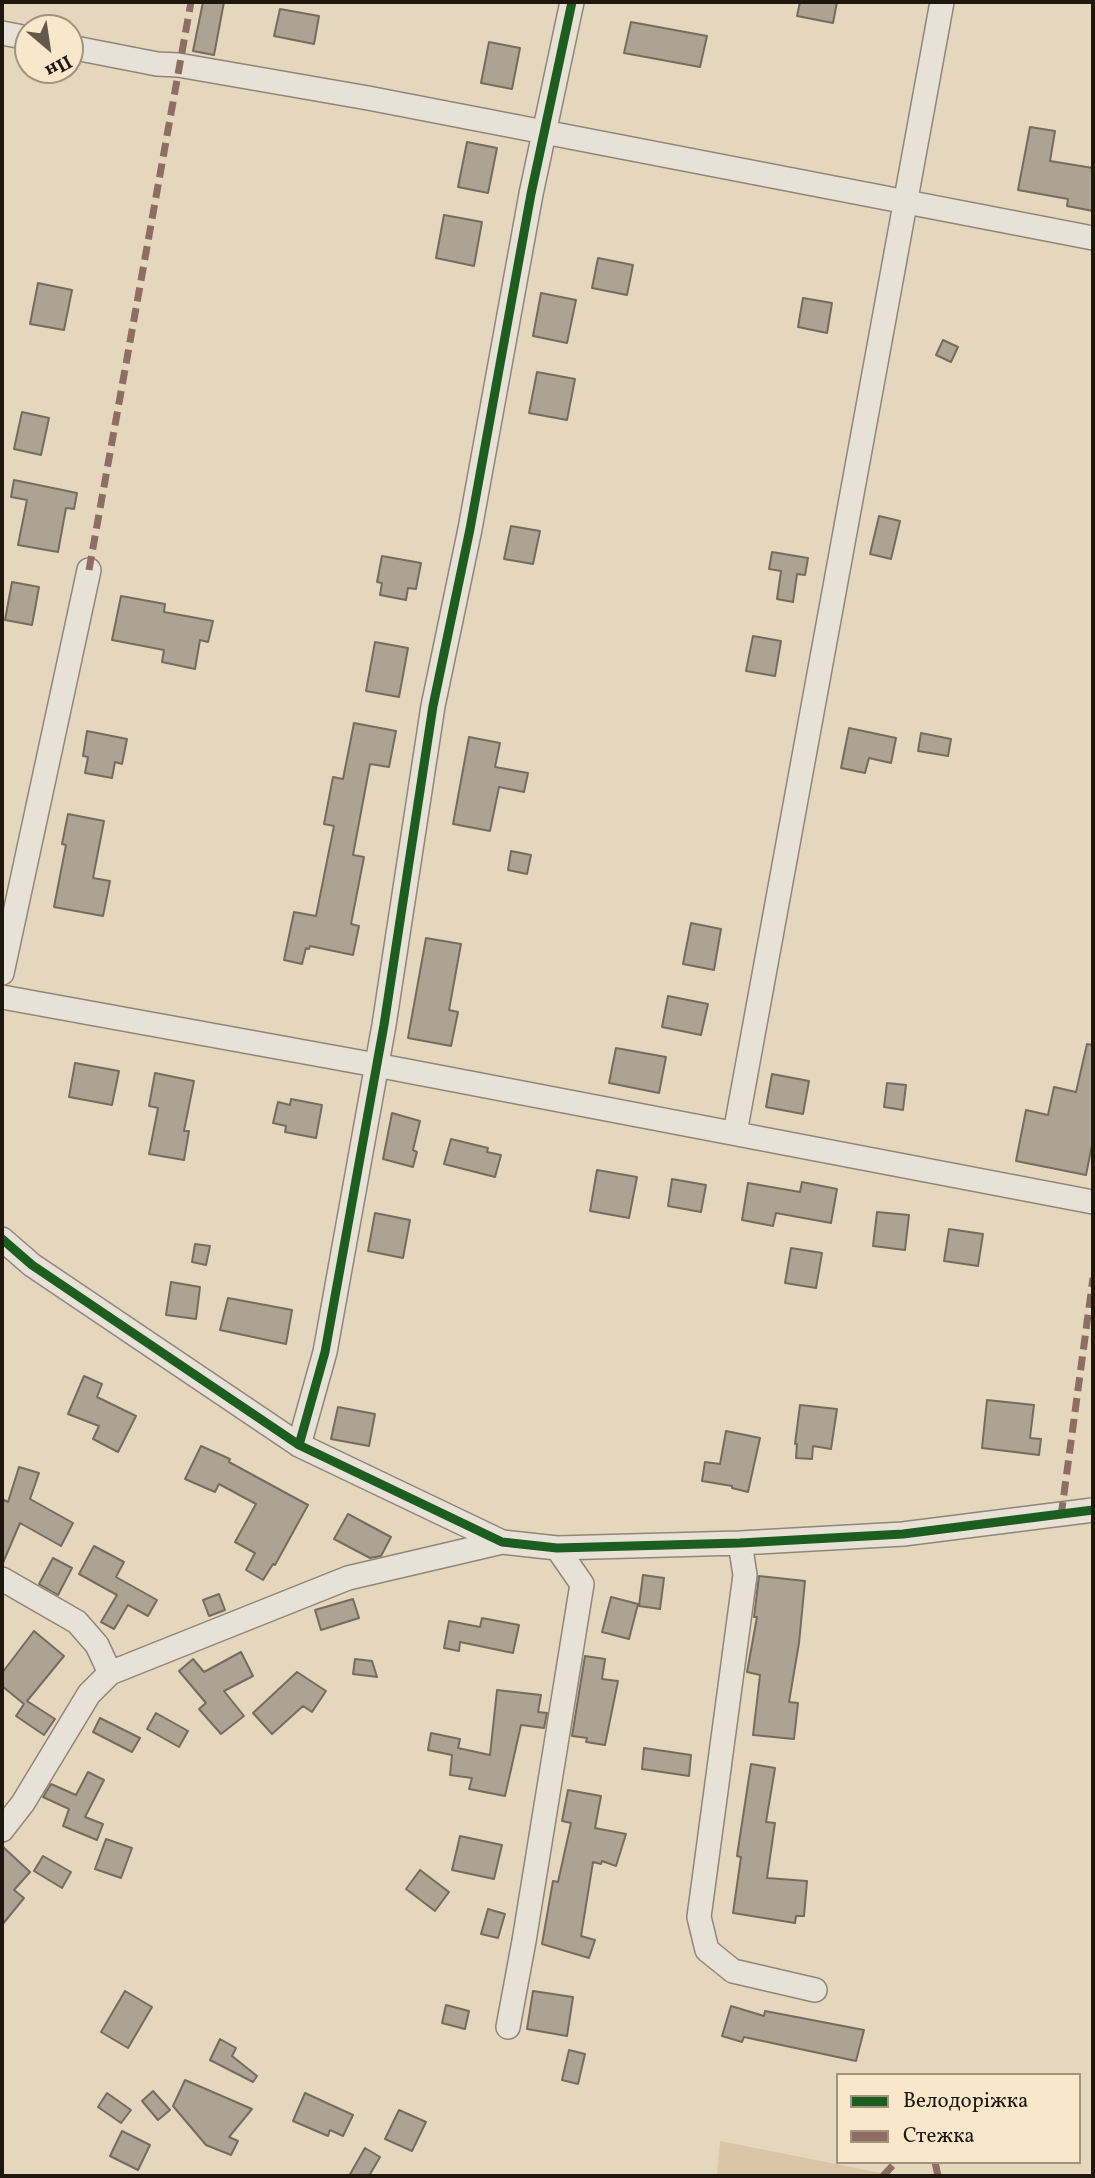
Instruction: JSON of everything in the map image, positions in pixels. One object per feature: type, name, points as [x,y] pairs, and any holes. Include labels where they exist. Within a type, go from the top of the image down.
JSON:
[{"type":"street","points":[[299,1445],[325,1352],[411,858],[433,706],[470,528],[531,194],[572,2]]},
{"type":"street","points":[[735,1133],[942,2]]},
{"type":"street","points":[[84,50],[368,98],[1093,238]]},
{"type":"street","points":[[2,972],[89,570]]},
{"type":"street","points":[[2,997],[376,1065],[1093,1202]]},
{"type":"street","points":[[2,1239],[32,1265],[299,1445],[502,1542],[557,1548],[740,1543],[903,1534],[1093,1510]]},
{"type":"street","points":[[2,1829],[23,1803],[89,1694],[110,1673],[348,1578],[502,1542]]},
{"type":"street","points":[[740,1543],[745,1575],[699,1917],[707,1950],[733,1971],[815,1990]]},
{"type":"street","points":[[508,2027],[582,1584],[557,1548]]},
{"type":"street","points":[[2,1579],[77,1622],[97,1644],[110,1673]]},
{"type":"shaded area","points":[[720,2141],[896,2176],[717,2176]]},
{"type":"building","points":[[203,2],[224,2],[214,55],[193,51]]},
{"type":"building","points":[[800,2],[837,2],[833,23],[797,16]]},
{"type":"building","points":[[280,9],[319,16],[314,44],[274,36]]},
{"type":"building","points":[[631,22],[707,36],[700,67],[624,53]]},
{"type":"building","points":[[489,42],[520,48],[512,89],[481,83]]},
{"type":"building","points":[[1030,127],[1055,131],[1050,161],[1093,168],[1093,211],[1067,206],[1068,199],[1018,190]]},
{"type":"building","points":[[467,142],[497,148],[488,193],[458,187]]},
{"type":"building","points":[[444,215],[482,222],[474,266],[436,258]]},
{"type":"building","points":[[598,258],[633,265],[627,295],[592,288]]},
{"type":"building","points":[[38,283],[72,290],[64,330],[30,324]]},
{"type":"building","points":[[541,293],[576,300],[567,343],[533,336]]},
{"type":"building","points":[[803,298],[832,303],[827,333],[798,327]]},
{"type":"building","points":[[943,340],[958,347],[951,362],[936,355]]},
{"type":"building","points":[[537,372],[575,379],[567,420],[529,413]]},
{"type":"building","points":[[22,412],[49,418],[41,455],[14,449]]},
{"type":"building","points":[[14,480],[77,493],[74,509],[66,508],[58,552],[18,545],[27,500],[11,497]]},
{"type":"building","points":[[879,516],[900,521],[891,559],[870,554]]},
{"type":"building","points":[[511,526],[540,531],[533,564],[504,559]]},
{"type":"building","points":[[772,552],[808,558],[805,575],[797,574],[793,602],[777,599],[781,571],[769,569]]},
{"type":"building","points":[[382,556],[421,563],[416,589],[408,588],[406,600],[380,595],[382,583],[377,582]]},
{"type":"building","points":[[12,582],[39,587],[32,625],[5,620]]},
{"type":"building","points":[[121,596],[165,604],[164,612],[213,621],[208,642],[200,640],[195,669],[162,662],[164,650],[112,640]]},
{"type":"building","points":[[753,636],[781,641],[775,676],[746,671]]},
{"type":"building","points":[[375,642],[408,648],[399,697],[366,691]]},
{"type":"building","points":[[354,723],[396,731],[389,767],[370,764],[353,855],[364,857],[351,924],[359,926],[353,955],[310,946],[309,949],[306,948],[302,964],[284,960],[294,912],[316,916],[334,826],[324,824],[333,777],[343,779]]},
{"type":"building","points":[[849,728],[896,738],[891,763],[869,758],[865,773],[841,768]]},
{"type":"building","points":[[87,731],[127,739],[122,764],[115,762],[112,778],[85,773],[88,757],[83,756]]},
{"type":"building","points":[[921,733],[951,739],[948,756],[918,751]]},
{"type":"building","points":[[469,737],[500,743],[495,767],[528,773],[524,792],[499,787],[490,831],[453,824]]},
{"type":"building","points":[[68,814],[104,821],[93,878],[110,881],[103,916],[54,907],[66,845],[62,844]]},
{"type":"building","points":[[511,851],[531,855],[527,874],[508,870]]},
{"type":"building","points":[[691,923],[721,929],[714,970],[683,964]]},
{"type":"building","points":[[426,938],[461,944],[449,1010],[458,1012],[451,1046],[408,1038]]},
{"type":"building","points":[[668,996],[708,1004],[701,1035],[662,1027]]},
{"type":"building","points":[[1087,1044],[1093,1045],[1093,1140],[1086,1175],[1016,1161],[1026,1110],[1048,1115],[1054,1087],[1076,1092]]},
{"type":"building","points":[[616,1048],[666,1057],[659,1093],[609,1083]]},
{"type":"building","points":[[75,1063],[119,1071],[112,1105],[69,1097]]},
{"type":"building","points":[[155,1073],[194,1081],[184,1131],[189,1131],[184,1160],[149,1154],[158,1108],[149,1106]]},
{"type":"building","points":[[772,1074],[809,1081],[803,1114],[766,1107]]},
{"type":"building","points":[[887,1083],[906,1085],[903,1110],[884,1107]]},
{"type":"building","points":[[291,1099],[322,1105],[316,1138],[285,1132],[286,1126],[273,1123],[278,1102],[290,1105]]},
{"type":"building","points":[[392,1113],[420,1121],[413,1150],[417,1152],[413,1167],[383,1159]]},
{"type":"building","points":[[451,1139],[488,1148],[487,1152],[501,1155],[495,1177],[444,1164]]},
{"type":"building","points":[[597,1170],[637,1177],[629,1218],[590,1211]]},
{"type":"building","points":[[672,1179],[706,1185],[701,1212],[668,1206]]},
{"type":"building","points":[[802,1182],[837,1189],[831,1223],[776,1213],[773,1226],[742,1220],[748,1183],[800,1192]]},
{"type":"building","points":[[877,1212],[909,1215],[905,1250],[873,1246]]},
{"type":"building","points":[[375,1213],[410,1220],[403,1258],[368,1251]]},
{"type":"building","points":[[949,1229],[983,1234],[978,1266],[944,1261]]},
{"type":"building","points":[[195,1244],[210,1246],[206,1265],[192,1262]]},
{"type":"building","points":[[791,1248],[822,1253],[816,1288],[785,1283]]},
{"type":"building","points":[[171,1282],[200,1287],[196,1319],[166,1315]]},
{"type":"building","points":[[228,1298],[292,1310],[286,1344],[220,1330]]},
{"type":"building","points":[[84,1376],[102,1384],[97,1397],[136,1416],[118,1452],[93,1439],[99,1426],[68,1414]]},
{"type":"building","points":[[987,1400],[1034,1405],[1030,1438],[1041,1439],[1039,1455],[982,1448]]},
{"type":"building","points":[[800,1405],[837,1409],[831,1449],[813,1446],[812,1459],[796,1458]]},
{"type":"building","points":[[338,1407],[375,1414],[369,1446],[331,1439]]},
{"type":"building","points":[[726,1431],[760,1438],[748,1492],[732,1486],[702,1481],[705,1462],[720,1464]]},
{"type":"building","points":[[201,1446],[230,1459],[229,1462],[308,1505],[275,1565],[273,1564],[263,1580],[246,1570],[255,1553],[235,1542],[256,1504],[219,1484],[215,1492],[185,1479]]},
{"type":"building","points":[[19,1467],[39,1473],[30,1499],[73,1523],[61,1546],[20,1523],[2,1565],[2,1499],[8,1502]]},
{"type":"building","points":[[348,1514],[391,1537],[381,1556],[370,1558],[334,1539]]},
{"type":"building","points":[[94,1546],[124,1562],[116,1577],[157,1600],[148,1616],[128,1605],[114,1629],[101,1622],[117,1595],[79,1574]]},
{"type":"building","points":[[53,1558],[72,1568],[58,1595],[39,1584]]},
{"type":"building","points":[[643,1575],[664,1578],[660,1609],[639,1606]]},
{"type":"building","points":[[759,1576],[805,1581],[799,1643],[789,1702],[798,1703],[794,1739],[753,1735],[760,1675],[747,1672],[757,1617],[754,1617]]},
{"type":"building","points":[[219,1594],[225,1610],[209,1616],[203,1600]]},
{"type":"building","points":[[611,1597],[638,1604],[629,1639],[602,1632]]},
{"type":"building","points":[[353,1599],[359,1618],[321,1630],[315,1610]]},
{"type":"building","points":[[482,1618],[519,1625],[513,1653],[460,1642],[459,1651],[444,1648],[449,1621],[480,1627]]},
{"type":"building","points":[[34,1631],[64,1656],[27,1701],[55,1719],[44,1735],[16,1716],[24,1704],[2,1686],[2,1673]]},
{"type":"building","points":[[241,1652],[253,1676],[224,1691],[244,1716],[221,1734],[199,1709],[206,1703],[179,1671],[193,1659],[204,1672]]},
{"type":"building","points":[[585,1656],[605,1659],[602,1679],[618,1681],[605,1745],[586,1742],[587,1738],[572,1736]]},
{"type":"building","points":[[355,1659],[372,1661],[377,1677],[353,1674]]},
{"type":"building","points":[[297,1672],[326,1691],[312,1712],[303,1706],[272,1734],[253,1713]]},
{"type":"building","points":[[497,1690],[541,1695],[538,1712],[547,1713],[544,1728],[521,1725],[505,1796],[469,1789],[472,1778],[450,1775],[452,1755],[428,1750],[431,1733],[460,1739],[458,1748],[490,1755]]},
{"type":"building","points":[[156,1713],[188,1731],[179,1747],[147,1729]]},
{"type":"building","points":[[100,1718],[140,1738],[132,1752],[93,1732]]},
{"type":"building","points":[[644,1748],[691,1755],[689,1776],[642,1769]]},
{"type":"building","points":[[751,1764],[775,1768],[766,1822],[775,1823],[767,1878],[807,1881],[804,1916],[796,1916],[795,1923],[733,1913],[741,1857],[737,1856]]},
{"type":"building","points":[[88,1772],[104,1780],[85,1817],[103,1824],[97,1840],[63,1826],[69,1809],[43,1797],[51,1784],[76,1795]]},
{"type":"building","points":[[568,1790],[601,1796],[595,1828],[626,1834],[616,1866],[602,1861],[601,1864],[593,1862],[581,1936],[595,1940],[589,1958],[542,1944],[553,1881],[558,1882],[571,1823],[562,1821]]},
{"type":"building","points":[[460,1836],[502,1845],[494,1879],[452,1870]]},
{"type":"building","points":[[106,1839],[132,1848],[121,1878],[95,1869]]},
{"type":"building","points":[[2,1846],[30,1872],[14,1890],[24,1898],[2,1925]]},
{"type":"building","points":[[43,1856],[71,1872],[62,1888],[34,1871]]},
{"type":"building","points":[[420,1870],[449,1892],[435,1911],[406,1889]]},
{"type":"building","points":[[488,1909],[505,1914],[498,1938],[481,1934]]},
{"type":"building","points":[[125,1991],[152,2007],[128,2048],[101,2032]]},
{"type":"building","points":[[533,1991],[573,1997],[567,2036],[527,2029]]},
{"type":"building","points":[[446,2005],[469,2011],[465,2029],[442,2023]]},
{"type":"building","points":[[731,2006],[764,2016],[765,2011],[864,2030],[856,2061],[744,2037],[742,2042],[722,2036]]},
{"type":"building","points":[[220,2039],[236,2048],[232,2056],[257,2076],[253,2082],[210,2060]]},
{"type":"building","points":[[569,2050],[585,2054],[578,2084],[562,2080]]},
{"type":"building","points":[[185,2080],[252,2109],[229,2137],[238,2141],[231,2155],[206,2145],[173,2106]]},
{"type":"building","points":[[153,2091],[170,2110],[158,2120],[142,2101]]},
{"type":"building","points":[[107,2093],[131,2110],[121,2123],[98,2107]]},
{"type":"building","points":[[305,2093],[353,2115],[343,2136],[330,2130],[328,2136],[293,2121]]},
{"type":"building","points":[[399,2110],[426,2122],[412,2151],[385,2139]]},
{"type":"building","points":[[122,2131],[150,2145],[138,2170],[110,2156]]},
{"type":"building","points":[[365,2148],[380,2157],[369,2176],[349,2176]]},
{"type":"marked path","points":[[89,570],[191,2]]},
{"type":"marked path","points":[[1061,1516],[1093,1278]]},
{"type":"marked path","points":[[883,2176],[894,2164]]},
{"type":"marked path","points":[[935,2164],[938,2176]]},
{"type":"cycle path","points":[[299,1445],[325,1352],[384,1025],[433,706],[470,529],[531,194],[572,2]]},
{"type":"cycle path","points":[[2,1239],[32,1265],[299,1445],[502,1542],[557,1548],[740,1543],[903,1534],[1093,1510]]}]
